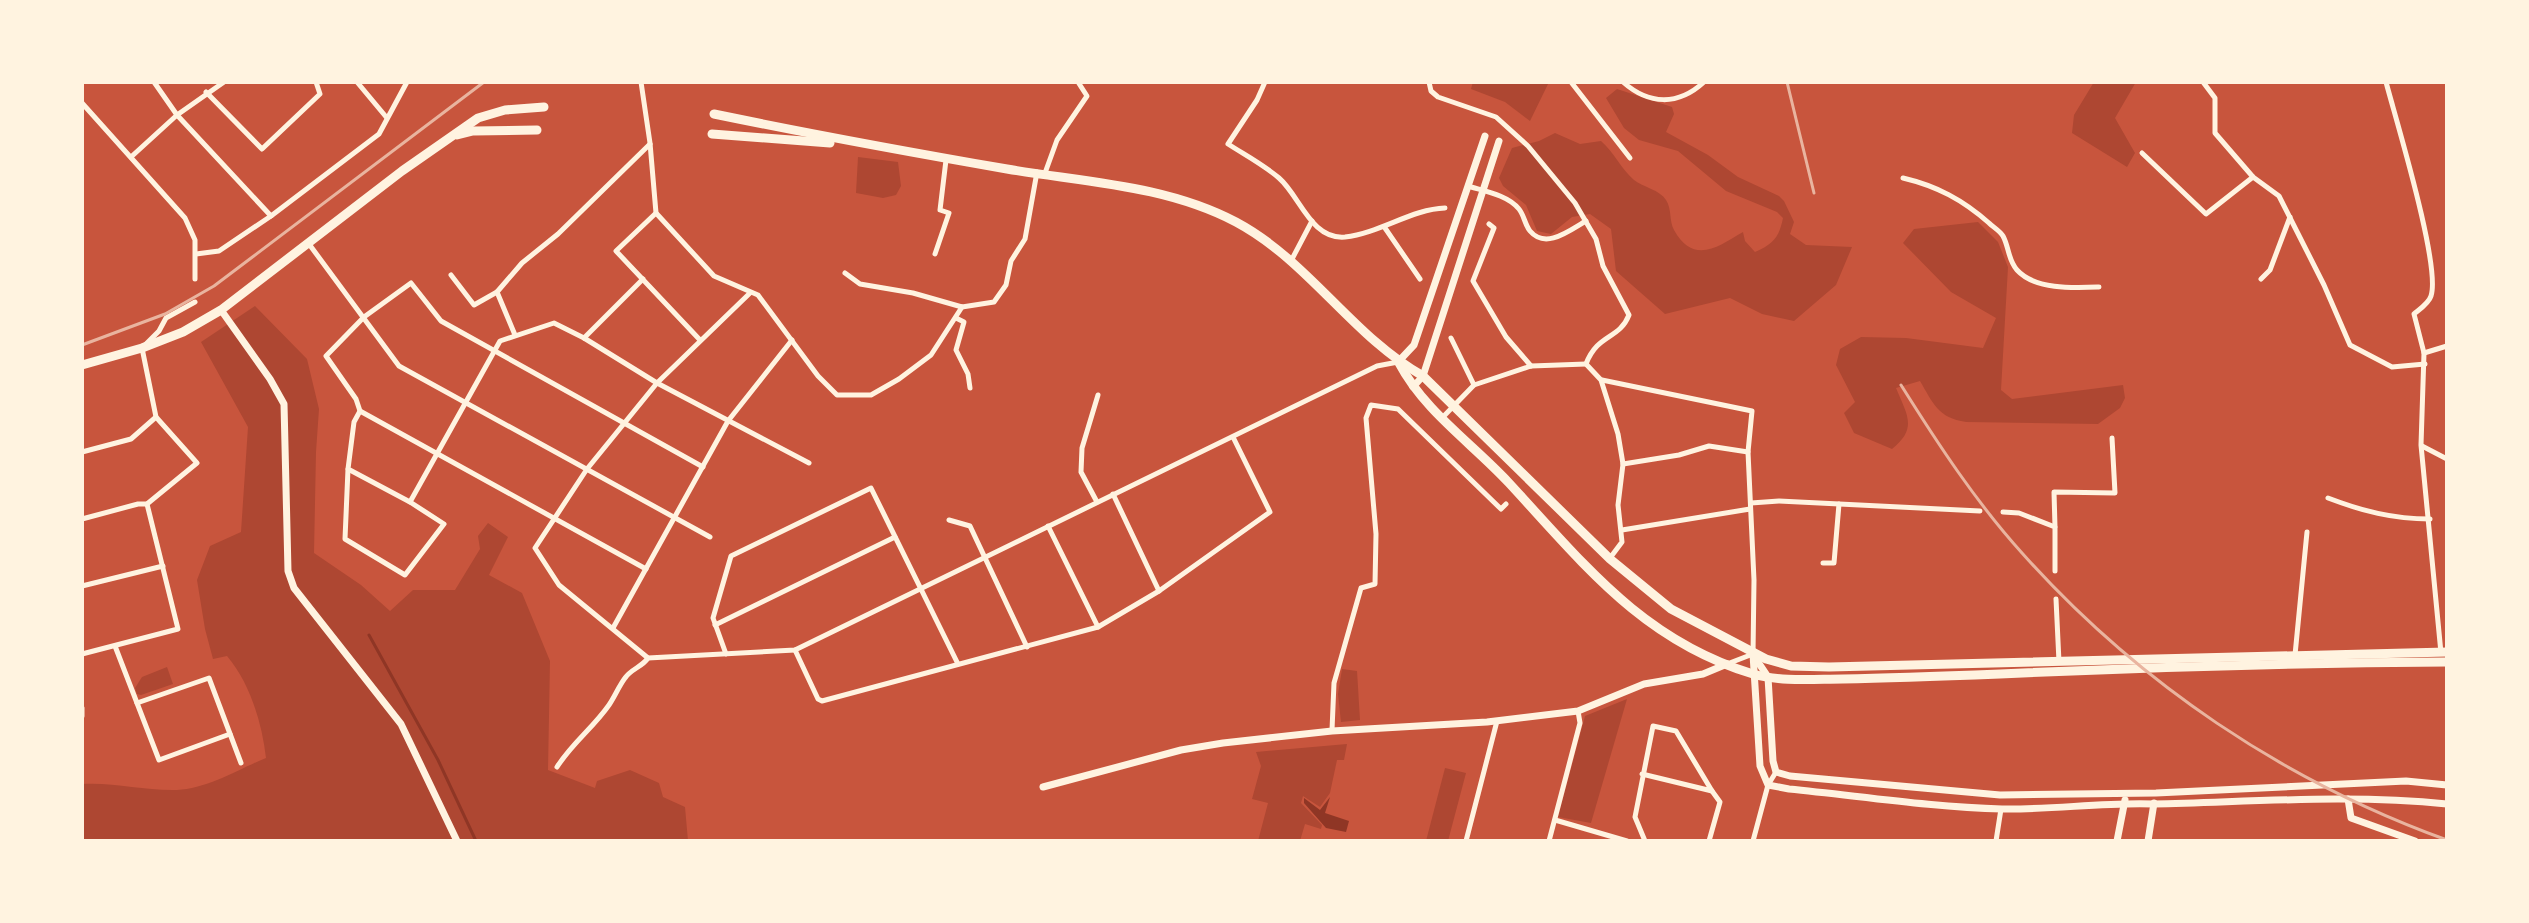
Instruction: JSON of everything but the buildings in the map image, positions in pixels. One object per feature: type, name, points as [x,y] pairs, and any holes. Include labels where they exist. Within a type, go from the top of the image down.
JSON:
[{"type":"highway","points":[[82,365],[142,348],[183,332],[221,310],[402,171],[478,118],[505,110],[544,107]]},
{"type":"highway","points":[[714,114],[869,145],[1153,192],[1207,208],[1267,241],[1291,261],[1375,344],[1423,376],[1610,559],[1671,609],[1753,654],[1791,666],[2060,666],[2444,657]]},
{"type":"highway","points":[[451,137],[473,131],[537,130]]},
{"type":"highway","points":[[712,134],[869,145]]},
{"type":"highway","points":[[1398,362],[1412,387],[1507,480],[1584,566],[1622,602],[1675,639],[1754,674],[1768,677],[1906,678],[2060,666],[2295,655],[2444,657]]},
{"type":"street","points":[[154,82],[177,115],[271,216]]},
{"type":"street","points":[[131,157],[177,115],[224,82]]},
{"type":"street","points":[[206,92],[262,149],[320,94],[316,82]]},
{"type":"street","points":[[357,82],[387,119]]},
{"type":"street","points":[[196,254],[219,251],[271,216],[379,134],[407,82]]},
{"type":"street","points":[[641,82],[656,213],[714,276],[758,295],[818,376],[837,395],[871,395],[931,355],[962,307]]},
{"type":"street","points":[[845,273],[860,284],[913,293],[962,307],[994,302],[1001,294],[1011,261],[1025,239],[1041,173],[1057,140],[1087,96],[1078,82]]},
{"type":"street","points":[[1265,82],[1228,144],[1281,179],[1321,229],[1342,237],[1385,228],[1433,208],[1445,208]]},
{"type":"street","points":[[1429,82],[1431,91],[1438,97],[1487,112],[1512,129],[1575,203],[1586,221],[1596,239],[1603,266],[1629,315],[1624,327],[1598,342],[1586,364]]},
{"type":"street","points":[[1571,82],[1630,158]]},
{"type":"street","points":[[1623,82],[1634,92],[1661,100],[1685,98],[1704,82]]},
{"type":"street","points":[[2203,82],[2215,98],[2215,133],[2253,177],[2279,196],[2350,345],[2392,367],[2425,364]]},
{"type":"street","points":[[2386,82],[2414,182],[2433,280],[2431,299],[2414,314],[2425,364],[2421,445],[2444,657]]},
{"type":"street","points":[[82,103],[185,218],[191,228],[196,254],[195,279]]},
{"type":"street","points":[[750,293],[657,383],[623,423],[587,469],[535,548],[559,585],[648,658],[795,650],[1377,366],[1398,362],[1414,345],[1485,136]]},
{"type":"street","points":[[1412,387],[1423,376],[1499,141]]},
{"type":"street","points":[[451,275],[474,305],[497,292],[522,263],[558,234],[650,143]]},
{"type":"street","points":[[2142,153],[2206,214],[2253,177]]},
{"type":"street","points":[[935,254],[949,213],[940,210],[946,158]]},
{"type":"street","points":[[1903,178],[1927,184],[1973,209],[2002,235],[2017,270],[2030,280],[2069,288],[2099,287]]},
{"type":"street","points":[[1468,186],[1510,201],[1520,210],[1531,232],[1541,238],[1553,240],[1586,221]]},
{"type":"street","points":[[656,213],[616,251],[700,340]]},
{"type":"street","points":[[2261,279],[2270,270],[2291,217]]},
{"type":"street","points":[[1291,261],[1312,221]]},
{"type":"street","points":[[1489,224],[1494,228],[1473,281],[1506,337],[1531,366]]},
{"type":"street","points":[[1385,228],[1420,279]]},
{"type":"street","points":[[308,243],[399,366],[710,537]]},
{"type":"street","points":[[584,338],[643,279]]},
{"type":"street","points":[[646,569],[360,411],[356,399],[326,356],[364,317],[411,283],[441,321],[703,467]]},
{"type":"street","points":[[497,292],[515,335]]},
{"type":"street","points":[[82,519],[147,504],[197,463],[156,417],[142,348],[159,331],[166,318],[195,302]]},
{"type":"street","points":[[221,310],[284,404],[288,571],[294,588],[401,724],[457,841]]},
{"type":"street","points":[[956,318],[964,322],[956,350],[968,374],[970,388]]},
{"type":"street","points":[[410,502],[500,341],[554,323],[657,383],[809,463]]},
{"type":"street","points":[[1451,338],[1474,385]]},
{"type":"street","points":[[613,628],[728,421],[792,340]]},
{"type":"street","points":[[2424,353],[2447,346]]},
{"type":"street","points":[[1442,418],[1474,385],[1531,366],[1586,364]]},
{"type":"street","points":[[1586,364],[1601,380],[1752,411],[1748,452],[1754,580],[1753,654],[1760,766],[1768,785]]},
{"type":"street","points":[[1601,380],[1618,434],[1623,464],[1618,505],[1622,542],[1610,559]]},
{"type":"street","points":[[1097,502],[1081,472],[1082,448],[1098,395]]},
{"type":"street","points":[[1332,731],[1334,683],[1357,601],[1361,588],[1375,584],[1376,534],[1366,418],[1371,405],[1398,409],[1501,509],[1506,504]]},
{"type":"street","points":[[348,469],[444,524],[405,575],[345,539],[348,469],[354,422],[360,411]]},
{"type":"street","points":[[82,452],[131,439],[156,417]]},
{"type":"street","points":[[795,650],[818,699],[822,701],[1098,627],[1159,591],[1270,512],[1233,437]]},
{"type":"street","points":[[2055,571],[2054,492],[2115,493],[2112,438]]},
{"type":"street","points":[[2421,445],[2447,459]]},
{"type":"street","points":[[1623,464],[1679,455],[1709,446],[1748,452]]},
{"type":"street","points":[[727,654],[713,618],[731,556],[871,488],[958,664]]},
{"type":"street","points":[[1113,494],[1159,591]]},
{"type":"street","points":[[2328,498],[2365,512],[2403,519],[2430,519]]},
{"type":"street","points":[[1622,530],[1779,501],[1980,511]]},
{"type":"street","points":[[82,654],[178,629],[147,504]]},
{"type":"street","points":[[1823,563],[1834,563],[1839,504]]},
{"type":"street","points":[[2003,512],[2019,513],[2055,527]]},
{"type":"street","points":[[949,520],[970,526],[1027,647]]},
{"type":"street","points":[[1048,526],[1098,627]]},
{"type":"street","points":[[2295,655],[2307,532]]},
{"type":"street","points":[[715,625],[895,537]]},
{"type":"street","points":[[82,586],[163,566]]},
{"type":"street","points":[[2056,599],[2060,666]]},
{"type":"street","points":[[115,646],[159,760],[230,734]]},
{"type":"street","points":[[1043,787],[1181,750],[1223,743],[1332,731],[1497,721],[1578,711],[1644,684],[1703,674],[1753,654]]},
{"type":"street","points":[[1753,654],[1768,677],[1776,772],[1768,785],[1753,841]]},
{"type":"street","points":[[557,767],[572,745],[609,704],[627,674],[648,658]]},
{"type":"street","points":[[137,703],[209,678],[241,763]]},
{"type":"street","points":[[82,708],[82,716]]},
{"type":"street","points":[[1549,841],[1580,723],[1578,711]]},
{"type":"street","points":[[1466,841],[1497,721]]},
{"type":"street","points":[[1645,841],[1635,817],[1653,726],[1676,731],[1720,802],[1709,841]]},
{"type":"street","points":[[1776,772],[1790,776],[2000,795],[2156,793],[2406,781],[2447,785]]},
{"type":"street","points":[[1642,774],[1712,791]]},
{"type":"street","points":[[1768,785],[2001,809],[2124,803],[2348,799],[2401,799],[2447,804]]},
{"type":"street","points":[[2148,841],[2156,793]]},
{"type":"street","points":[[2117,841],[2126,794]]},
{"type":"street","points":[[2348,799],[2351,818],[2415,841]]},
{"type":"street","points":[[1996,841],[2001,809]]},
{"type":"street","points":[[1555,820],[1627,841]]},
{"type":"shaded area","points":[[1473,82],[1549,82],[1530,121],[1505,102],[1471,89]]},
{"type":"shaded area","points":[[2094,82],[2136,82],[2115,118],[2135,153],[2127,167],[2072,133],[2074,115]]},
{"type":"shaded area","points":[[1617,89],[1672,107],[1674,114],[1666,132],[1708,155],[1738,177],[1779,196],[1794,222],[1790,234],[1806,245],[1852,247],[1836,285],[1794,321],[1762,314],[1730,298],[1665,314],[1616,271],[1611,229],[1590,214],[1572,217],[1551,234],[1537,231],[1526,205],[1503,186],[1499,178],[1512,148],[1555,133],[1580,144],[1601,141],[1634,180],[1666,200],[1674,230],[1690,247],[1707,250],[1743,232],[1745,241],[1755,252],[1771,243],[1777,235],[1783,218],[1777,212],[1726,191],[1678,151],[1639,140],[1624,128],[1606,98]]},
{"type":"shaded area","points":[[858,157],[898,162],[901,186],[896,195],[883,198],[856,193]]},
{"type":"shaded area","points":[[1978,222],[1998,242],[2008,267],[2001,390],[2012,399],[2123,385],[2125,398],[2120,408],[2098,424],[1966,422],[1943,413],[1920,381],[1896,388],[1908,428],[1892,449],[1854,433],[1844,413],[1855,402],[1836,365],[1840,349],[1861,337],[1906,338],[1983,348],[1996,318],[1951,292],[1903,243],[1914,229]]},
{"type":"shaded area","points":[[255,306],[307,359],[319,409],[314,553],[361,585],[390,611],[413,590],[455,590],[480,549],[478,536],[488,523],[508,537],[489,575],[522,593],[550,661],[548,770],[595,788],[597,781],[630,770],[659,783],[663,797],[685,807],[688,841],[82,841],[82,784],[188,789],[266,758],[258,717],[242,678],[227,656],[213,659],[197,580],[210,546],[241,532],[248,427],[201,342]]},
{"type":"shaded area","points":[[167,667],[173,684],[137,694],[135,688],[142,677]]},
{"type":"shaded area","points":[[1342,669],[1357,671],[1360,720],[1341,722],[1338,694]]},
{"type":"shaded area","points":[[1627,699],[1591,823],[1558,817],[1585,716]]},
{"type":"shaded area","points":[[1347,744],[1344,760],[1337,760],[1330,793],[1320,807],[1303,796],[1301,803],[1322,825],[1321,829],[1305,824],[1300,841],[1258,841],[1268,803],[1252,799],[1261,766],[1256,752]]},
{"type":"shaded area","points":[[1445,768],[1466,773],[1448,841],[1426,841]]},
{"type":"shaded area","points":[[1330,797],[1325,813],[1349,821],[1346,832],[1326,828],[1304,803],[1304,798],[1320,810]]},
{"type":"waterway","points":[[369,635],[438,760],[476,841]]},
{"type":"railway","points":[[82,345],[165,314],[214,286],[484,82]]},
{"type":"railway","points":[[1787,82],[1814,193]]},
{"type":"railway","points":[[1901,385],[1958,472],[2005,534],[2067,600],[2114,644],[2164,685],[2271,758],[2328,789],[2447,840]]}]
